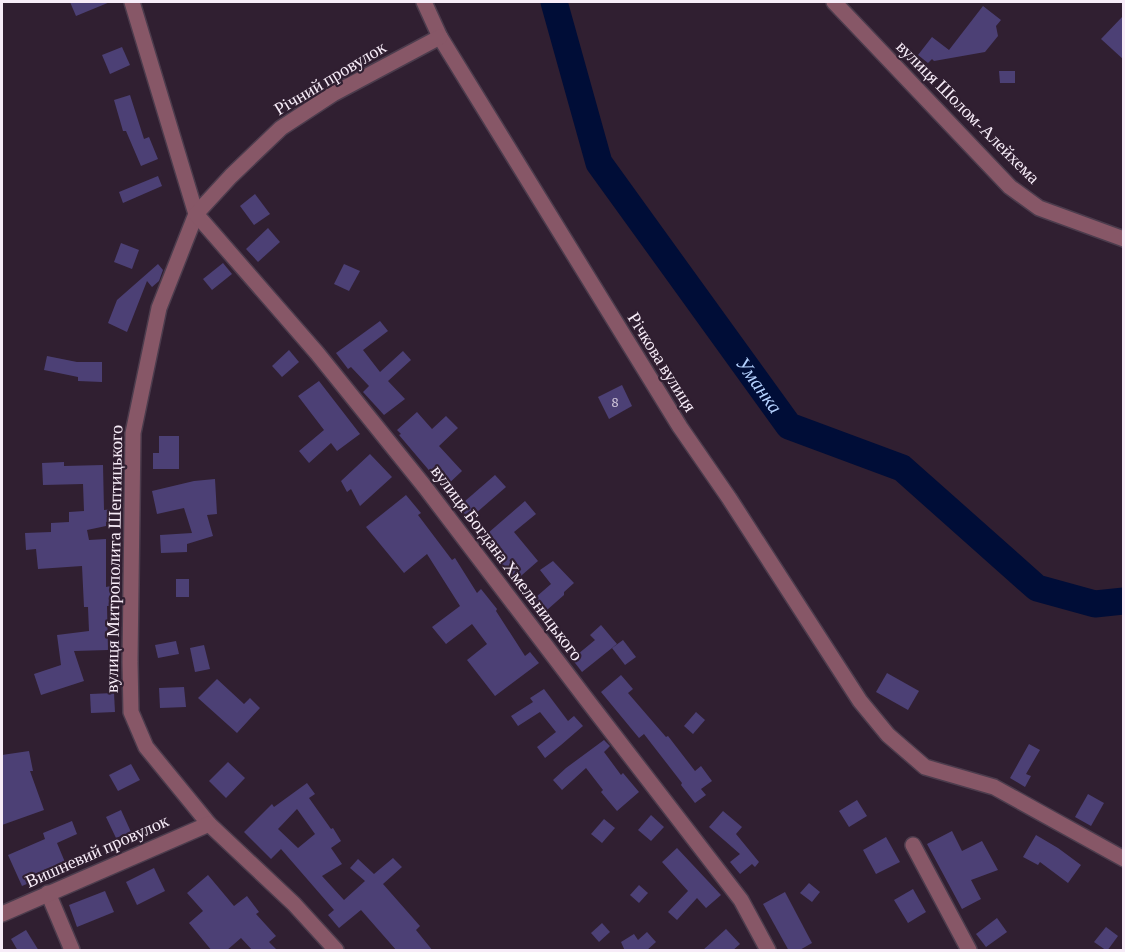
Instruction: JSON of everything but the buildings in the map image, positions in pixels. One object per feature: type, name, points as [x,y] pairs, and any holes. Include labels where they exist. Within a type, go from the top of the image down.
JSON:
[{"type":"street","points":[[132,2],[196,214]]},
{"type":"street","name":"Річкова вулиця","points":[[424,2],[440,37],[680,427],[729,498],[860,701],[888,735],[925,767],[994,787],[1124,859]]},
{"type":"street","name":"вулиця Шолом-Алейхема","points":[[834,2],[1010,187],[1039,208],[1124,239]]},
{"type":"street","name":"Річний провулок","points":[[196,214],[231,176],[281,128],[333,94],[440,37]]},
{"type":"street","name":"вулиця Митрополита Шептицького","points":[[196,214],[159,308],[134,433],[131,712],[146,747],[209,824],[294,904],[336,951]]},
{"type":"street","name":"вулиця Богдана Хмельницького","points":[[196,214],[317,353],[425,487],[741,900],[768,951]]},
{"type":"street","name":"Вишневий провулок","points":[[2,914],[209,824]]},
{"type":"street","points":[[913,845],[969,951]]},
{"type":"street","points":[[48,893],[72,951]]},
{"type":"waterway","name":"Уманка","points":[[554,2],[599,163],[789,426],[902,468],[1037,588],[1095,604],[1124,601]]}]
